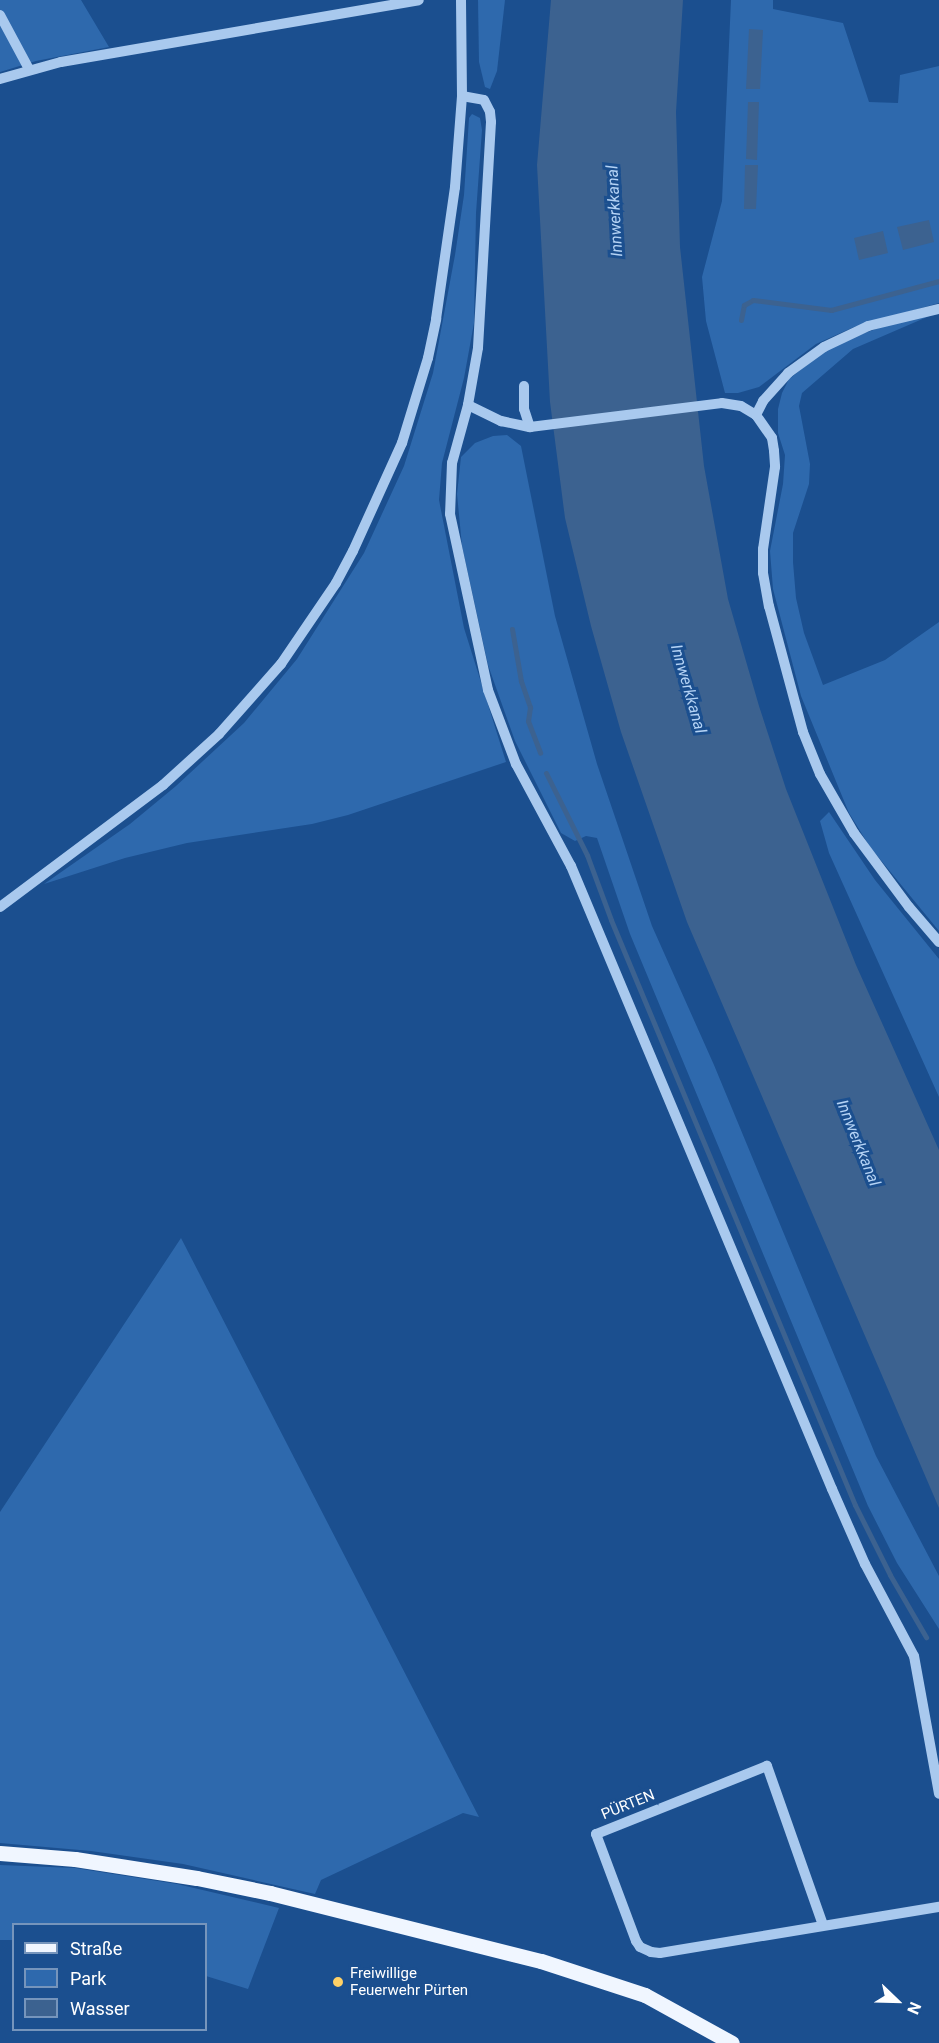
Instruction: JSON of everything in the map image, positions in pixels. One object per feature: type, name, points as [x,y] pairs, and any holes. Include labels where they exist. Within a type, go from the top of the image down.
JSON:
[{"type":"main road","points":[[0,1853],[75,1859],[197,1878],[280,1896],[541,1961],[645,1995],[732,2043]]},
{"type":"street","points":[[0,79],[29,69],[419,0]]},
{"type":"street","points":[[0,907],[134,808],[204,749],[241,712],[281,664],[336,583],[367,523],[402,442],[428,358],[450,228],[462,96],[461,0]]},
{"type":"street","points":[[0,15],[29,69]]},
{"type":"street","points":[[462,96],[484,100],[490,112],[491,122],[485,190],[482,310],[468,405],[452,464],[450,514],[488,690],[516,764],[579,885],[832,1490],[865,1564],[909,1645],[917,1670],[939,1794]]},
{"type":"street","points":[[756,414],[768,395],[788,373],[824,347],[868,326],[939,309]]},
{"type":"street","points":[[524,386],[524,409],[536,426]]},
{"type":"street","points":[[468,405],[501,421],[536,426],[709,404],[741,406],[756,414],[766,426],[774,451],[775,467],[763,549],[764,573],[769,606],[803,732],[820,774],[854,833],[909,907],[939,942]]},
{"type":"street","name":"PÜRTEN","points":[[823,1925],[767,1766],[596,1834],[636,1941],[640,1947],[651,1952],[660,1953],[939,1907]]},
{"type":"green space","points":[[0,0],[81,0],[109,47],[36,61],[0,72]]},
{"type":"green space","points":[[478,0],[505,0],[497,71],[490,89],[485,87],[479,62]]},
{"type":"green space","points":[[731,0],[773,0],[773,9],[843,23],[869,102],[898,103],[900,75],[939,66],[939,303],[854,327],[816,344],[759,387],[738,393],[725,393],[706,321],[702,277],[722,201]]},
{"type":"green space","points":[[472,114],[480,118],[482,130],[476,213],[474,323],[464,378],[442,463],[439,500],[464,628],[506,762],[348,815],[312,824],[187,843],[125,858],[44,884],[130,824],[176,786],[244,723],[297,659],[364,553],[404,466],[433,373],[455,255],[464,195],[469,118]]},
{"type":"green space","points":[[934,314],[853,349],[802,393],[799,406],[810,464],[809,484],[793,533],[793,562],[796,598],[804,633],[823,685],[885,660],[939,622],[939,931],[870,847],[849,813],[801,696],[773,589],[770,551],[783,484],[785,455],[778,433],[778,409],[789,379],[826,350],[859,335],[893,323]]},
{"type":"green space","points":[[507,435],[521,446],[555,616],[597,764],[652,926],[714,1065],[876,1456],[939,1576],[939,1629],[897,1563],[868,1506],[630,934],[597,838],[586,836],[575,841],[561,833],[515,741],[488,665],[462,546],[457,494],[461,457],[475,443],[493,436]]},
{"type":"green space","points":[[829,812],[875,880],[939,959],[939,1097],[829,853],[820,821]]},
{"type":"green space","points":[[181,1238],[479,1817],[463,1813],[321,1880],[315,1894],[183,1864],[91,1851],[0,1843],[0,1512]]},
{"type":"green space","points":[[0,1865],[75,1868],[177,1884],[279,1908],[248,1989],[207,1976],[207,1923],[12,1923],[12,1940],[0,1940]]},
{"type":"water","name":"Innwerkkanal","points":[[551,0],[683,0],[676,112],[680,247],[704,466],[728,599],[786,789],[856,965],[939,1150],[939,1508],[687,922],[621,732],[591,626],[565,518],[550,402],[537,165]]},
{"type":"water","points":[[749,29],[763,30],[760,89],[746,89]]},
{"type":"water","points":[[748,102],[759,102],[757,160],[746,159]]},
{"type":"water","points":[[745,165],[758,165],[756,209],[744,209]]},
{"type":"water","points":[[929,220],[934,242],[903,250],[897,227]]},
{"type":"water","points":[[883,231],[888,253],[859,260],[854,238]]},
{"type":"waterway","points":[[741,320],[744,305],[753,300],[831,310],[939,281]]},
{"type":"waterway","points":[[512,629],[521,681],[530,707],[528,721],[540,753]]},
{"type":"waterway","points":[[546,773],[587,855],[611,920],[855,1505],[890,1575],[926,1637]]},
{"type":"place","name":"Freiwillige Feuerwehr Pürten","points":[[338,1982]]}]
